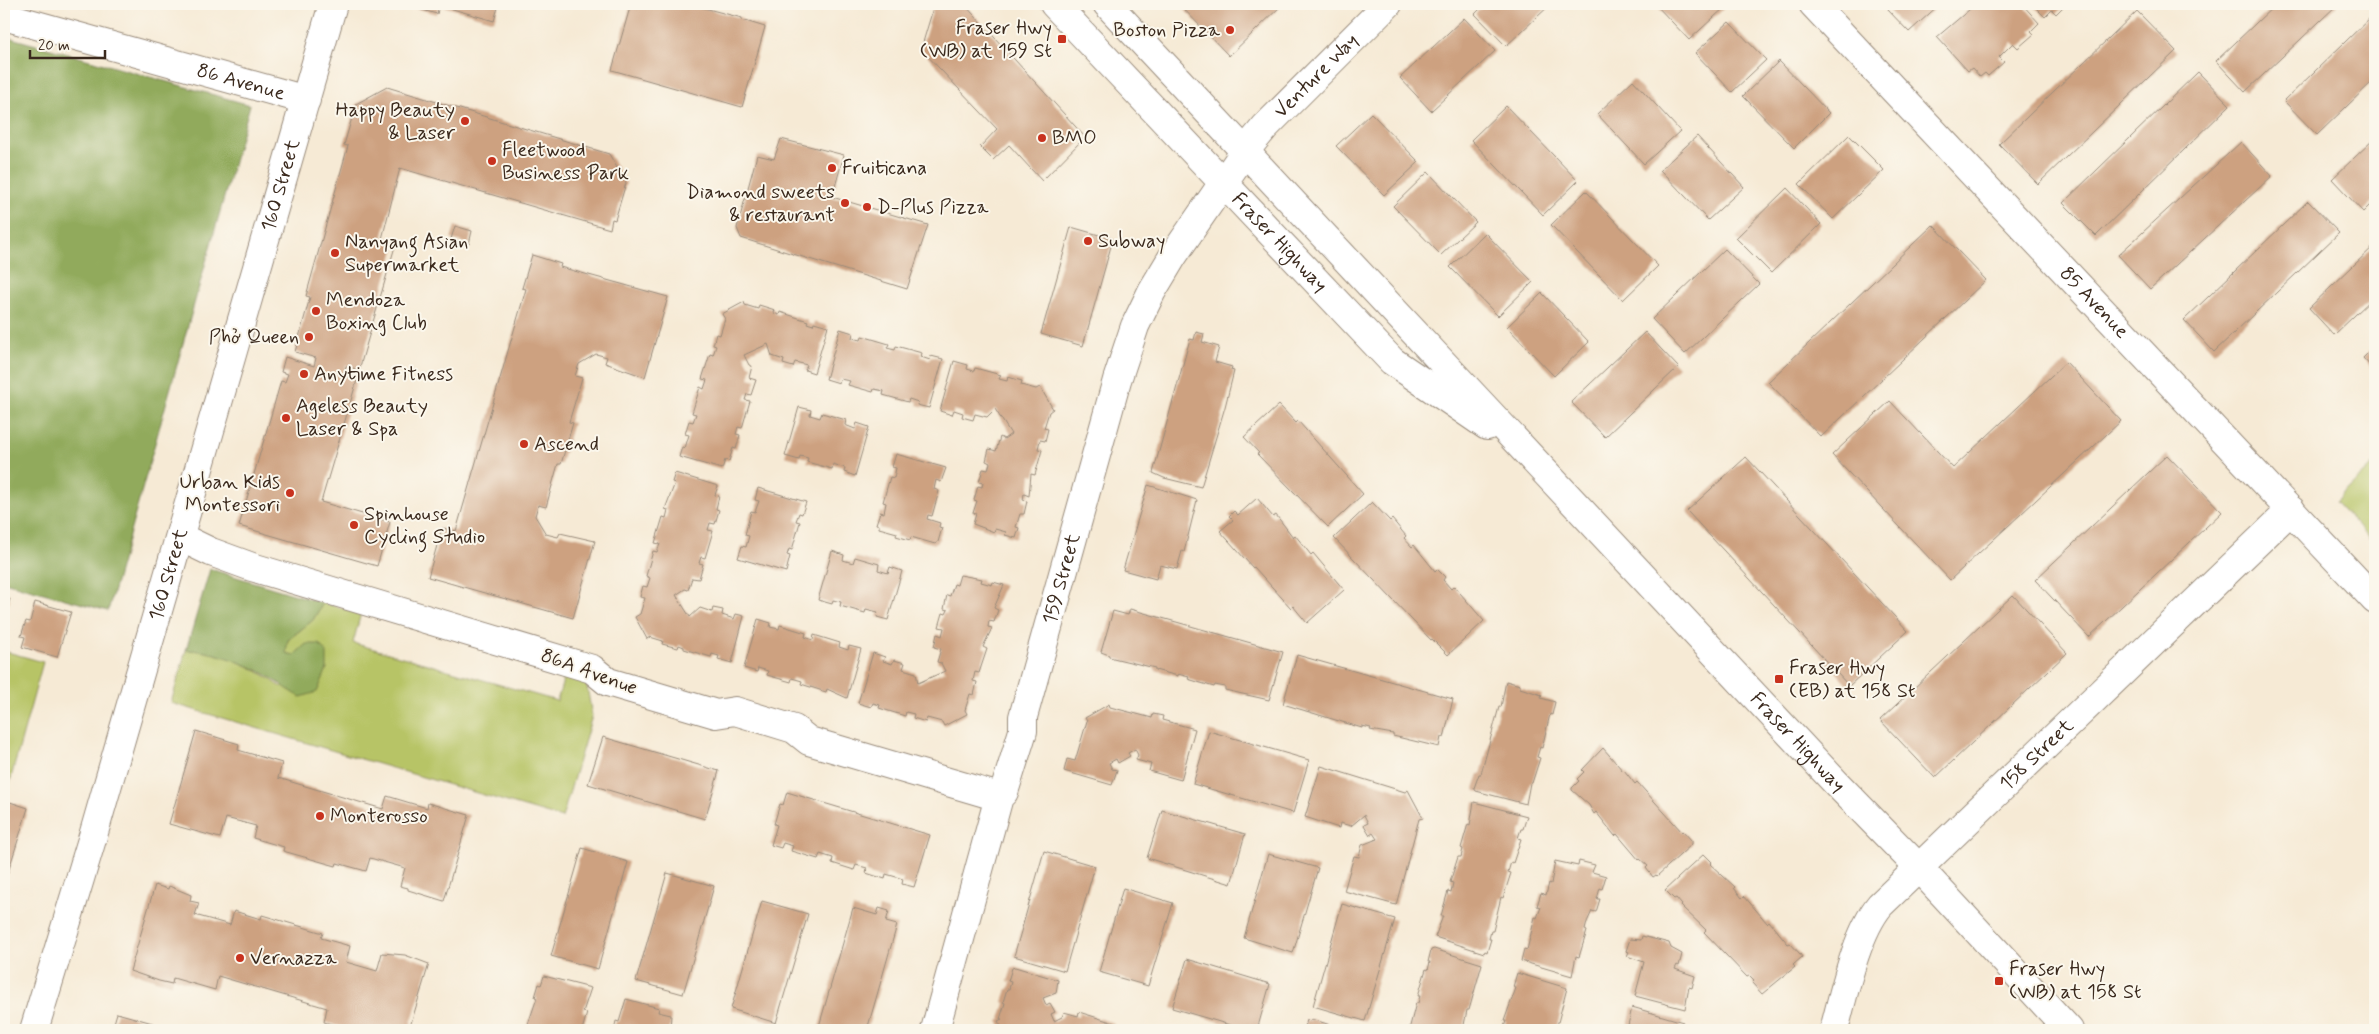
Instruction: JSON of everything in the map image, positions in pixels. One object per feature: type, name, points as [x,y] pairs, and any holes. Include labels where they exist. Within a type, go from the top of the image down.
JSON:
[{"type":"street","name":"160 Street","points":[[34,1030],[180,537],[333,4]]},
{"type":"street","name":"Fraser Highway","points":[[1054,4],[1392,361],[1528,453]]},
{"type":"street","name":"Fraser Highway","points":[[1107,4],[1836,784],[1918,867],[2069,1030]]},
{"type":"street","name":"Venture Way","points":[[1245,151],[1265,127],[1388,4]]},
{"type":"street","name":"85 Avenue","points":[[1813,4],[2375,600]]},
{"type":"street","name":"86 Avenue","points":[[4,16],[306,100]]},
{"type":"street","name":"159 Street","points":[[935,1030],[998,797],[1004,792],[1016,756],[1023,731],[1023,717],[1117,380],[1135,326],[1173,256],[1245,151]]},
{"type":"street","name":"158 Street","points":[[1834,1030],[1849,978],[1871,915],[1918,867],[2291,510]]},
{"type":"street","name":"86A Avenue","points":[[180,537],[212,552],[252,567],[592,669],[608,682],[716,714],[735,712],[794,729],[809,741],[998,797]]},
{"type":"green space","points":[[4,36],[250,105],[108,611],[4,582]]},
{"type":"green space","points":[[2375,463],[2375,544],[2335,502]]},
{"type":"green space","points":[[210,569],[323,603],[313,620],[288,640],[286,653],[294,655],[306,644],[319,644],[327,653],[327,669],[317,692],[301,697],[266,675],[244,664],[215,654],[186,650]]},
{"type":"green space","points":[[323,603],[361,613],[353,643],[557,701],[565,674],[586,680],[592,716],[562,818],[171,703],[186,650],[224,656],[249,667],[281,687],[294,655],[285,653],[288,640],[313,620]]},
{"type":"green space","points":[[4,651],[43,662],[9,785],[4,784]]},
{"type":"building","points":[[411,4],[499,4],[494,21],[439,5],[437,14],[411,7]]},
{"type":"building","points":[[631,4],[689,4],[742,18],[742,20],[765,27],[742,107],[612,70]]},
{"type":"building","points":[[940,4],[964,4],[1085,137],[1042,181],[1009,145],[993,160],[980,147],[997,129],[921,49],[933,9]]},
{"type":"building","name":"Boston Pizza","points":[[1179,4],[1283,4],[1229,56]]},
{"type":"building","points":[[1485,4],[1551,4],[1506,46],[1475,14]]},
{"type":"building","points":[[1655,4],[1722,4],[1725,7],[1689,40]]},
{"type":"building","points":[[1887,4],[1940,4],[1909,32],[1888,10],[1890,7]]},
{"type":"building","points":[[1976,4],[2022,4],[2039,23],[2031,31],[2034,34],[2018,48],[2013,43],[1999,57],[2004,62],[1988,76],[1985,73],[1980,77],[1972,68],[1968,71],[1937,37]]},
{"type":"building","points":[[2032,4],[2066,4],[2056,14],[2052,10],[2045,17]]},
{"type":"building","points":[[2276,4],[2338,4],[2245,92],[2216,61]]},
{"type":"building","points":[[2137,11],[2176,51],[2038,184],[1999,144]]},
{"type":"building","points":[[2375,13],[2375,79],[2317,135],[2284,101]]},
{"type":"building","points":[[1464,18],[1495,51],[1431,111],[1400,78]]},
{"type":"building","points":[[1729,22],[1766,60],[1732,92],[1695,53]]},
{"type":"building","points":[[1779,61],[1829,113],[1794,148],[1743,96]]},
{"type":"building","points":[[2198,72],[2230,105],[2096,236],[2063,203]]},
{"type":"building","points":[[1633,80],[1680,131],[1644,164],[1597,114]]},
{"type":"building","points":[[387,87],[609,154],[626,183],[615,220],[612,219],[610,229],[400,168],[382,239],[396,243],[359,370],[346,366],[343,375],[357,380],[321,502],[390,522],[377,566],[239,526],[281,381],[285,382],[288,374],[281,372],[285,357],[314,366],[316,358],[295,352],[310,297],[306,296],[348,146],[344,145],[356,104]]},
{"type":"building","points":[[1506,106],[1578,181],[1543,215],[1471,140]]},
{"type":"building","points":[[1371,113],[1419,162],[1384,195],[1336,146]]},
{"type":"building","points":[[1849,135],[1884,170],[1833,219],[1799,184]]},
{"type":"building","points":[[1697,136],[1744,187],[1708,220],[1660,170]]},
{"type":"building","points":[[2375,138],[2375,200],[2363,212],[2332,179]]},
{"type":"building","points":[[781,139],[844,155],[832,197],[928,225],[907,289],[741,238],[737,228],[757,155],[774,159]]},
{"type":"building","points":[[2241,142],[2272,176],[2150,289],[2118,255]]},
{"type":"building","points":[[1428,172],[1476,222],[1441,255],[1393,206]]},
{"type":"building","points":[[1787,188],[1821,224],[1771,273],[1736,238]]},
{"type":"building","points":[[1586,191],[1658,266],[1623,300],[1551,225]]},
{"type":"building","points":[[2308,201],[2339,233],[2214,352],[2184,320]]},
{"type":"building","points":[[1933,225],[1986,280],[1821,437],[1768,382]]},
{"type":"building","points":[[455,226],[472,231],[469,244],[451,239]]},
{"type":"building","points":[[1071,227],[1113,239],[1083,346],[1041,334]]},
{"type":"building","points":[[1485,233],[1533,282],[1498,316],[1450,267]]},
{"type":"building","points":[[2375,245],[2375,296],[2334,335],[2309,308]]},
{"type":"building","points":[[1725,249],[1759,284],[1685,354],[1652,319]]},
{"type":"building","name":"Ascend","points":[[532,255],[561,264],[560,267],[668,297],[645,377],[605,363],[607,357],[596,354],[579,364],[575,376],[582,378],[569,422],[573,423],[561,464],[558,464],[546,507],[538,505],[535,516],[546,534],[558,537],[560,533],[595,541],[573,618],[428,577],[442,528],[456,531],[526,289],[522,288]]},
{"type":"building","points":[[1542,293],[1589,342],[1554,376],[1507,327]]},
{"type":"building","points":[[744,302],[745,305],[758,309],[759,305],[775,310],[774,313],[779,315],[780,312],[808,321],[807,323],[813,325],[814,322],[828,326],[814,373],[805,370],[807,365],[795,362],[793,367],[783,364],[784,360],[772,356],[768,344],[744,355],[749,365],[752,366],[749,378],[756,380],[751,395],[747,394],[745,400],[750,401],[742,428],[738,427],[736,434],[740,435],[736,449],[733,448],[729,461],[725,460],[722,469],[679,457],[682,447],[685,448],[689,435],[685,434],[689,421],[693,422],[696,414],[692,413],[700,387],[704,389],[707,380],[702,379],[710,354],[713,355],[716,346],[713,345],[716,334],[720,335],[725,319],[722,314]]},
{"type":"building","points":[[840,329],[853,333],[852,338],[861,340],[862,336],[889,344],[887,348],[895,350],[896,346],[922,353],[921,357],[930,360],[931,356],[943,359],[929,408],[917,405],[918,402],[909,399],[908,402],[883,395],[884,391],[874,389],[873,392],[848,385],[850,381],[840,379],[839,383],[826,379]]},
{"type":"building","points":[[1196,332],[1204,334],[1202,342],[1219,347],[1215,362],[1232,367],[1231,370],[1234,371],[1201,487],[1164,478],[1153,473],[1190,339],[1194,340]]},
{"type":"building","points":[[1645,332],[1678,367],[1605,437],[1571,402]]},
{"type":"building","points":[[2375,346],[2375,371],[2363,358]]},
{"type":"building","points":[[954,361],[968,365],[967,369],[974,371],[975,368],[1001,375],[999,379],[1007,381],[1008,377],[1022,381],[1021,385],[1036,389],[1040,387],[1053,409],[1049,412],[1044,428],[1048,429],[1045,441],[1040,440],[1038,449],[1042,450],[1035,475],[1031,474],[1029,496],[1024,494],[1023,500],[1027,501],[1024,514],[1020,514],[1016,527],[1019,528],[1016,538],[1005,535],[1006,532],[995,529],[994,532],[973,524],[976,514],[973,513],[977,501],[974,500],[978,486],[982,487],[983,483],[979,482],[983,469],[988,470],[990,463],[986,461],[989,449],[996,451],[1000,437],[1004,439],[1011,434],[995,409],[987,417],[975,414],[973,420],[962,417],[963,413],[954,410],[952,415],[940,411]]},
{"type":"building","points":[[2066,362],[2121,421],[1950,580],[1832,455],[1890,401],[1953,468]]},
{"type":"building","points":[[1279,405],[1296,423],[1298,421],[1363,494],[1328,527],[1257,454],[1259,453],[1244,437]]},
{"type":"building","points":[[799,407],[811,410],[810,415],[820,418],[822,413],[846,420],[845,425],[855,429],[857,423],[869,427],[855,476],[844,472],[845,468],[833,464],[832,469],[807,462],[808,458],[800,456],[799,460],[785,456]]},
{"type":"building","points":[[896,454],[946,468],[941,482],[936,480],[934,489],[939,491],[932,516],[928,515],[927,519],[940,523],[939,527],[942,528],[938,542],[935,544],[911,537],[910,540],[896,536],[897,533],[879,528],[879,525],[876,524],[880,512],[884,513],[886,503],[883,502],[890,477],[894,478],[896,468],[892,467]]},
{"type":"building","points":[[2167,455],[2222,512],[2089,637],[2035,580]]},
{"type":"building","points":[[1746,457],[1908,631],[1849,686],[1687,511]]},
{"type":"building","points":[[675,473],[718,486],[715,495],[719,496],[716,509],[719,510],[715,524],[710,523],[708,530],[713,531],[705,558],[701,557],[699,563],[703,564],[699,579],[692,578],[688,590],[685,589],[676,595],[690,617],[700,608],[712,612],[713,608],[723,610],[722,615],[734,619],[736,614],[744,616],[732,663],[718,659],[719,656],[712,654],[711,657],[684,649],[684,647],[679,645],[678,648],[662,644],[663,641],[650,637],[647,639],[635,617],[640,614],[645,598],[640,597],[643,586],[647,587],[650,578],[646,576],[653,551],[657,552],[660,544],[655,543],[663,517],[666,518],[668,510],[665,509],[675,483],[672,482]]},
{"type":"building","points":[[1148,485],[1197,500],[1184,552],[1182,551],[1177,569],[1160,565],[1156,579],[1123,570]]},
{"type":"building","points":[[758,488],[806,502],[802,514],[799,513],[796,521],[800,522],[792,550],[789,549],[787,555],[790,556],[786,572],[738,558],[742,546],[746,547],[749,536],[745,535],[751,511],[755,512],[759,501],[755,500]]},
{"type":"building","points":[[1257,498],[1273,517],[1276,515],[1293,537],[1295,535],[1311,555],[1313,553],[1344,590],[1307,623],[1293,606],[1291,608],[1220,531],[1233,520],[1229,516],[1234,511],[1238,515]]},
{"type":"building","points":[[1372,502],[1390,521],[1392,519],[1406,536],[1404,538],[1412,547],[1414,545],[1435,571],[1437,569],[1445,577],[1443,580],[1451,589],[1454,586],[1484,621],[1448,655],[1431,640],[1334,538]]},
{"type":"building","points":[[832,551],[844,555],[843,560],[853,563],[855,557],[879,564],[878,570],[888,573],[890,567],[902,571],[888,620],[877,617],[878,612],[866,609],[865,613],[840,606],[841,602],[833,600],[832,604],[818,600]]},
{"type":"building","points":[[960,575],[982,579],[981,582],[992,585],[993,582],[1004,585],[994,608],[998,610],[994,622],[989,621],[988,627],[992,628],[983,647],[987,649],[979,673],[975,672],[973,681],[977,682],[974,695],[970,694],[965,710],[967,714],[944,726],[942,722],[927,718],[926,722],[913,718],[914,714],[906,712],[905,716],[879,708],[880,705],[873,703],[871,707],[858,703],[873,653],[885,657],[883,661],[892,664],[894,660],[905,663],[903,669],[916,673],[918,683],[945,671],[941,663],[937,662],[941,649],[934,647],[937,634],[942,636],[944,628],[939,627],[943,613],[946,614],[948,610],[944,609],[947,595],[950,596],[954,584],[957,585]]},
{"type":"building","points":[[2013,595],[2067,653],[1935,778],[1880,720]]},
{"type":"building","points":[[4,597],[10,599],[4,618]]},
{"type":"building","points":[[35,602],[71,612],[57,657],[22,647],[25,637],[21,636],[26,621],[30,622]]},
{"type":"building","points":[[1130,609],[1283,652],[1269,700],[1225,690],[1225,687],[1215,685],[1214,687],[1188,679],[1189,677],[1178,674],[1178,676],[1155,670],[1155,668],[1109,657],[1109,655],[1101,652],[1113,611],[1128,615]]},
{"type":"building","points":[[758,619],[771,623],[770,627],[779,629],[780,625],[806,633],[805,637],[813,640],[814,635],[840,643],[839,647],[848,650],[849,646],[861,649],[847,698],[827,689],[826,692],[801,684],[802,681],[792,678],[791,682],[767,675],[768,671],[758,668],[757,672],[744,668]]},
{"type":"building","points":[[1297,655],[1453,699],[1444,738],[1441,737],[1439,747],[1393,736],[1393,734],[1370,730],[1371,728],[1362,726],[1362,728],[1283,704]]},
{"type":"building","points":[[1506,681],[1542,695],[1541,698],[1555,702],[1552,715],[1550,714],[1542,748],[1540,747],[1537,757],[1540,758],[1532,783],[1530,783],[1526,804],[1476,791],[1474,788],[1479,774],[1481,774],[1499,707],[1501,707]]},
{"type":"building","points":[[1109,704],[1110,707],[1152,718],[1153,714],[1163,716],[1162,720],[1195,729],[1181,780],[1149,771],[1151,764],[1136,760],[1138,755],[1135,749],[1128,753],[1130,756],[1118,763],[1116,759],[1109,763],[1112,769],[1117,770],[1112,785],[1064,771],[1067,759],[1075,761],[1087,721],[1085,718]]},
{"type":"building","name":"Monterosso","points":[[196,731],[239,744],[238,750],[282,763],[278,778],[383,809],[387,796],[427,808],[428,803],[469,815],[444,901],[400,886],[405,868],[370,858],[366,871],[337,863],[336,866],[283,851],[284,847],[253,838],[256,826],[226,818],[220,838],[169,824]]},
{"type":"building","points":[[1209,731],[1309,760],[1293,813],[1193,784]]},
{"type":"building","points":[[603,737],[719,771],[705,819],[588,784]]},
{"type":"building","points":[[1603,748],[1635,784],[1637,782],[1692,841],[1692,844],[1657,876],[1653,877],[1646,868],[1648,866],[1639,860],[1617,834],[1615,836],[1596,812],[1594,814],[1589,805],[1572,790],[1579,781],[1577,779],[1584,772],[1582,770]]},
{"type":"building","points":[[1321,766],[1405,792],[1408,790],[1423,818],[1419,819],[1396,905],[1344,891],[1354,856],[1359,857],[1362,845],[1377,839],[1373,833],[1370,835],[1364,825],[1368,823],[1364,815],[1351,826],[1340,823],[1339,828],[1305,817]]},
{"type":"building","points":[[787,792],[930,835],[914,887],[902,884],[903,879],[886,874],[885,879],[866,873],[867,868],[856,865],[854,870],[832,863],[833,858],[820,854],[818,859],[791,851],[793,846],[783,843],[781,848],[771,845],[777,825],[774,824],[780,804],[783,805]]},
{"type":"building","points":[[4,800],[28,808],[4,885]]},
{"type":"building","points":[[1474,802],[1527,816],[1518,838],[1521,839],[1513,863],[1511,862],[1508,872],[1511,873],[1503,898],[1501,897],[1487,952],[1485,951],[1484,953],[1435,937],[1443,916],[1441,916],[1448,891],[1451,892],[1453,883],[1450,882],[1458,857],[1461,857],[1463,849],[1461,848],[1468,824],[1470,825]]},
{"type":"building","points":[[1162,810],[1245,834],[1231,884],[1147,858]]},
{"type":"building","points":[[582,848],[628,862],[598,969],[551,956]]},
{"type":"building","points":[[1044,851],[1095,866],[1065,971],[1014,956]]},
{"type":"building","points":[[1268,854],[1318,868],[1293,953],[1244,938]]},
{"type":"building","points":[[1704,854],[1712,862],[1710,864],[1735,887],[1742,898],[1744,896],[1767,923],[1769,921],[1788,944],[1790,943],[1802,957],[1793,965],[1795,967],[1762,994],[1752,983],[1754,981],[1749,976],[1747,977],[1704,932],[1706,930],[1681,906],[1676,898],[1674,899],[1665,890]]},
{"type":"building","points":[[1555,861],[1578,866],[1579,861],[1595,865],[1592,872],[1606,876],[1602,889],[1600,888],[1597,899],[1600,899],[1596,912],[1592,911],[1587,922],[1585,930],[1587,931],[1579,957],[1576,956],[1572,976],[1521,961],[1524,949],[1527,950],[1535,917],[1537,918],[1541,907],[1537,906],[1541,893],[1546,895],[1549,883],[1551,884]]},
{"type":"building","points":[[667,873],[714,886],[683,994],[636,981]]},
{"type":"building","name":"Vernazza","points":[[155,885],[168,889],[169,886],[191,895],[190,901],[199,903],[195,915],[230,925],[234,911],[261,919],[262,915],[323,933],[321,938],[350,946],[346,962],[377,971],[382,953],[405,955],[429,964],[409,1030],[353,1030],[324,1022],[327,1008],[218,976],[215,990],[173,978],[172,984],[130,971]]},
{"type":"building","points":[[1123,888],[1173,903],[1148,986],[1099,972]]},
{"type":"building","points":[[762,901],[808,914],[776,1023],[731,1009]]},
{"type":"building","points":[[1342,904],[1395,919],[1365,1021],[1313,1006]]},
{"type":"building","points":[[853,908],[877,915],[879,908],[889,911],[886,922],[897,925],[867,1030],[818,1030]]},
{"type":"building","points":[[1642,936],[1669,943],[1671,948],[1682,954],[1679,966],[1677,965],[1675,969],[1695,976],[1692,988],[1689,987],[1685,1009],[1635,996],[1644,962],[1627,956],[1629,952],[1626,951],[1630,939],[1641,940]]},
{"type":"building","points":[[1434,949],[1482,964],[1469,1010],[1467,1010],[1463,1030],[1409,1030],[1426,969],[1428,970],[1431,950]]},
{"type":"building","points":[[1187,959],[1270,984],[1257,1030],[1247,1030],[1172,1008]]},
{"type":"building","points":[[1015,967],[1058,980],[1056,993],[1043,998],[1046,1005],[1050,1003],[1055,1012],[1051,1014],[1054,1021],[1062,1017],[1064,1012],[1078,1016],[1079,1012],[1114,1023],[1112,1030],[1003,1030],[998,1021],[1002,1019],[1000,1019],[1005,1003],[1003,1002],[1011,982],[1008,981],[1012,968]]},
{"type":"building","points":[[1517,973],[1567,988],[1556,1030],[1503,1030],[1506,1021],[1504,1021],[1516,988],[1513,987]]},
{"type":"building","points":[[544,976],[591,988],[583,1012],[587,1013],[582,1030],[526,1030],[537,998],[535,997],[539,984],[541,985]]},
{"type":"building","points":[[626,999],[659,1008],[658,1012],[671,1015],[670,1030],[614,1030],[616,1021],[619,1022]]},
{"type":"building","points":[[1632,1007],[1683,1022],[1680,1030],[1627,1030]]},
{"type":"building","points":[[117,1013],[156,1024],[155,1028],[162,1030],[112,1030]]},
{"type":"building","points":[[1311,1019],[1347,1030],[1304,1030],[1307,1020],[1310,1021]]},
{"type":"place","name":"Boston Pizza","points":[[1230,30]]},
{"type":"place","name":"Fraser Hwy (WB) at 159 St","points":[[1062,39]]},
{"type":"place","name":"Happy Beauty & Laser","points":[[465,121]]},
{"type":"place","name":"BMO","points":[[1042,138]]},
{"type":"place","name":"Fleetwood Business Park","points":[[492,161]]},
{"type":"place","name":"Fruiticana","points":[[832,168]]},
{"type":"place","name":"Diamond sweets & restaurant","points":[[845,203]]},
{"type":"place","name":"D-Plus Pizza","points":[[867,207]]},
{"type":"place","name":"Subway","points":[[1088,241]]},
{"type":"place","name":"Nanyang Asian Supermarket","points":[[335,253]]},
{"type":"place","name":"Mendoza Boxing Club","points":[[316,311]]},
{"type":"place","name":"Phở Queen","points":[[309,337]]},
{"type":"place","name":"Anytime Fitness","points":[[304,374]]},
{"type":"place","name":"Ageless Beauty Laser & Spa","points":[[286,418]]},
{"type":"place","name":"Ascend","points":[[524,444]]},
{"type":"place","name":"Urban Kids Montessori","points":[[290,493]]},
{"type":"place","name":"Spinhouse Cycling Studio","points":[[354,525]]},
{"type":"place","name":"Fraser Hwy (EB) at 158 St","points":[[1779,679]]},
{"type":"place","name":"Monterosso","points":[[320,816]]},
{"type":"place","name":"Vernazza","points":[[240,958]]},
{"type":"place","name":"Fraser Hwy (WB) at 158 St","points":[[1999,981]]}]
